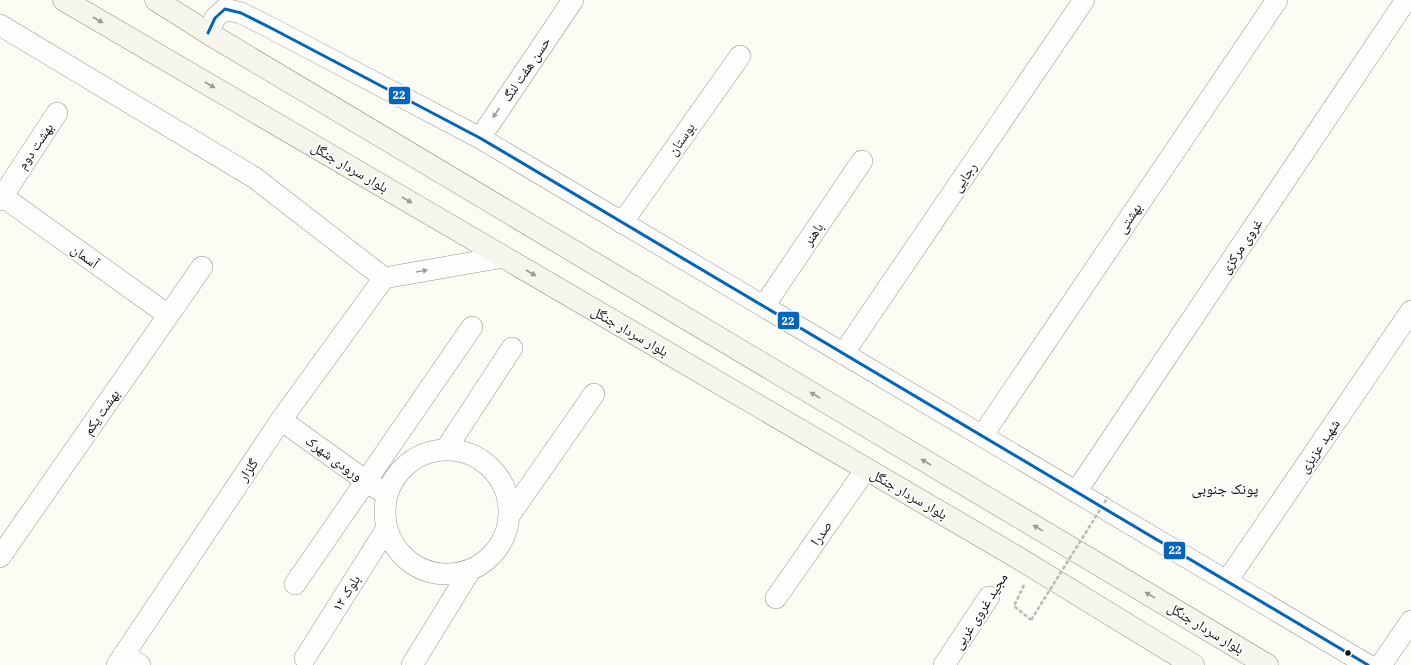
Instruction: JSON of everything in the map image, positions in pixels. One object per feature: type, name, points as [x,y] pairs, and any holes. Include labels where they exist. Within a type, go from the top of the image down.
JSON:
[{"type":"main road","name":"بلوار سردار جنگل","points":[[64,0],[866,468],[1015,556],[1193,665]]},
{"type":"main road","name":"بلوار سردار جنگل","points":[[156,0],[208,33],[1267,665]]},
{"type":"street","name":"حسن هفت لنگ","points":[[480,138],[573,0]]},
{"type":"street","name":"رجایی","points":[[844,354],[1084,0]]},
{"type":"street","name":"بهشتی","points":[[982,436],[1277,0]]},
{"type":"street","name":"غروی مرکزی","points":[[1076,492],[1406,0]]},
{"type":"street","points":[[208,33],[215,18],[225,9],[241,13],[480,138],[1368,665]]},
{"type":"street","points":[[0,25],[255,178],[384,278],[504,257]]},
{"type":"street","name":"بوستان","points":[[622,223],[740,56]]},
{"type":"street","name":"بهشت دوم","points":[[1,198],[57,113]]},
{"type":"street","name":"باهنر","points":[[764,306],[862,161]]},
{"type":"street","name":"آسمان","points":[[1,198],[168,315]]},
{"type":"street","name":"بهشت یکم","points":[[0,557],[202,267]]},
{"type":"street","name":"گلزار","points":[[127,661],[281,420],[384,278]]},
{"type":"street","name":"شهید عزیزی","points":[[1227,581],[1411,311]]},
{"type":"street","points":[[295,584],[472,326]]},
{"type":"street","points":[[446,449],[512,348]]},
{"type":"street","points":[[509,516],[594,394]]},
{"type":"street","name":"ورودی شهرک","points":[[281,420],[366,481],[388,494]]},
{"type":"street","points":[[446,449],[466,452],[485,462],[499,477],[507,496],[509,516],[505,533],[497,548],[486,560],[471,569],[450,574],[429,571],[410,562],[396,547],[387,528],[385,511],[388,494],[396,476],[410,462],[427,453],[446,449]]},
{"type":"street","name":"صدرا","points":[[776,598],[866,468]]},
{"type":"street","name":"بلوک ۱۲","points":[[305,658],[387,528]]},
{"type":"street","points":[[412,665],[471,569]]},
{"type":"street","name":"مجید غروی غربی","points":[[944,665],[989,597]]},
{"type":"street","points":[[1381,665],[1411,621]]},
{"type":"path","points":[[1014,606],[1031,620],[1108,497]]},
{"type":"transit line","name":"22","points":[[208,33],[215,18],[225,9],[241,13],[480,138],[1368,665]]},
{"type":"district","name":"پونک جنوبی","points":[[1225,489]]}]
